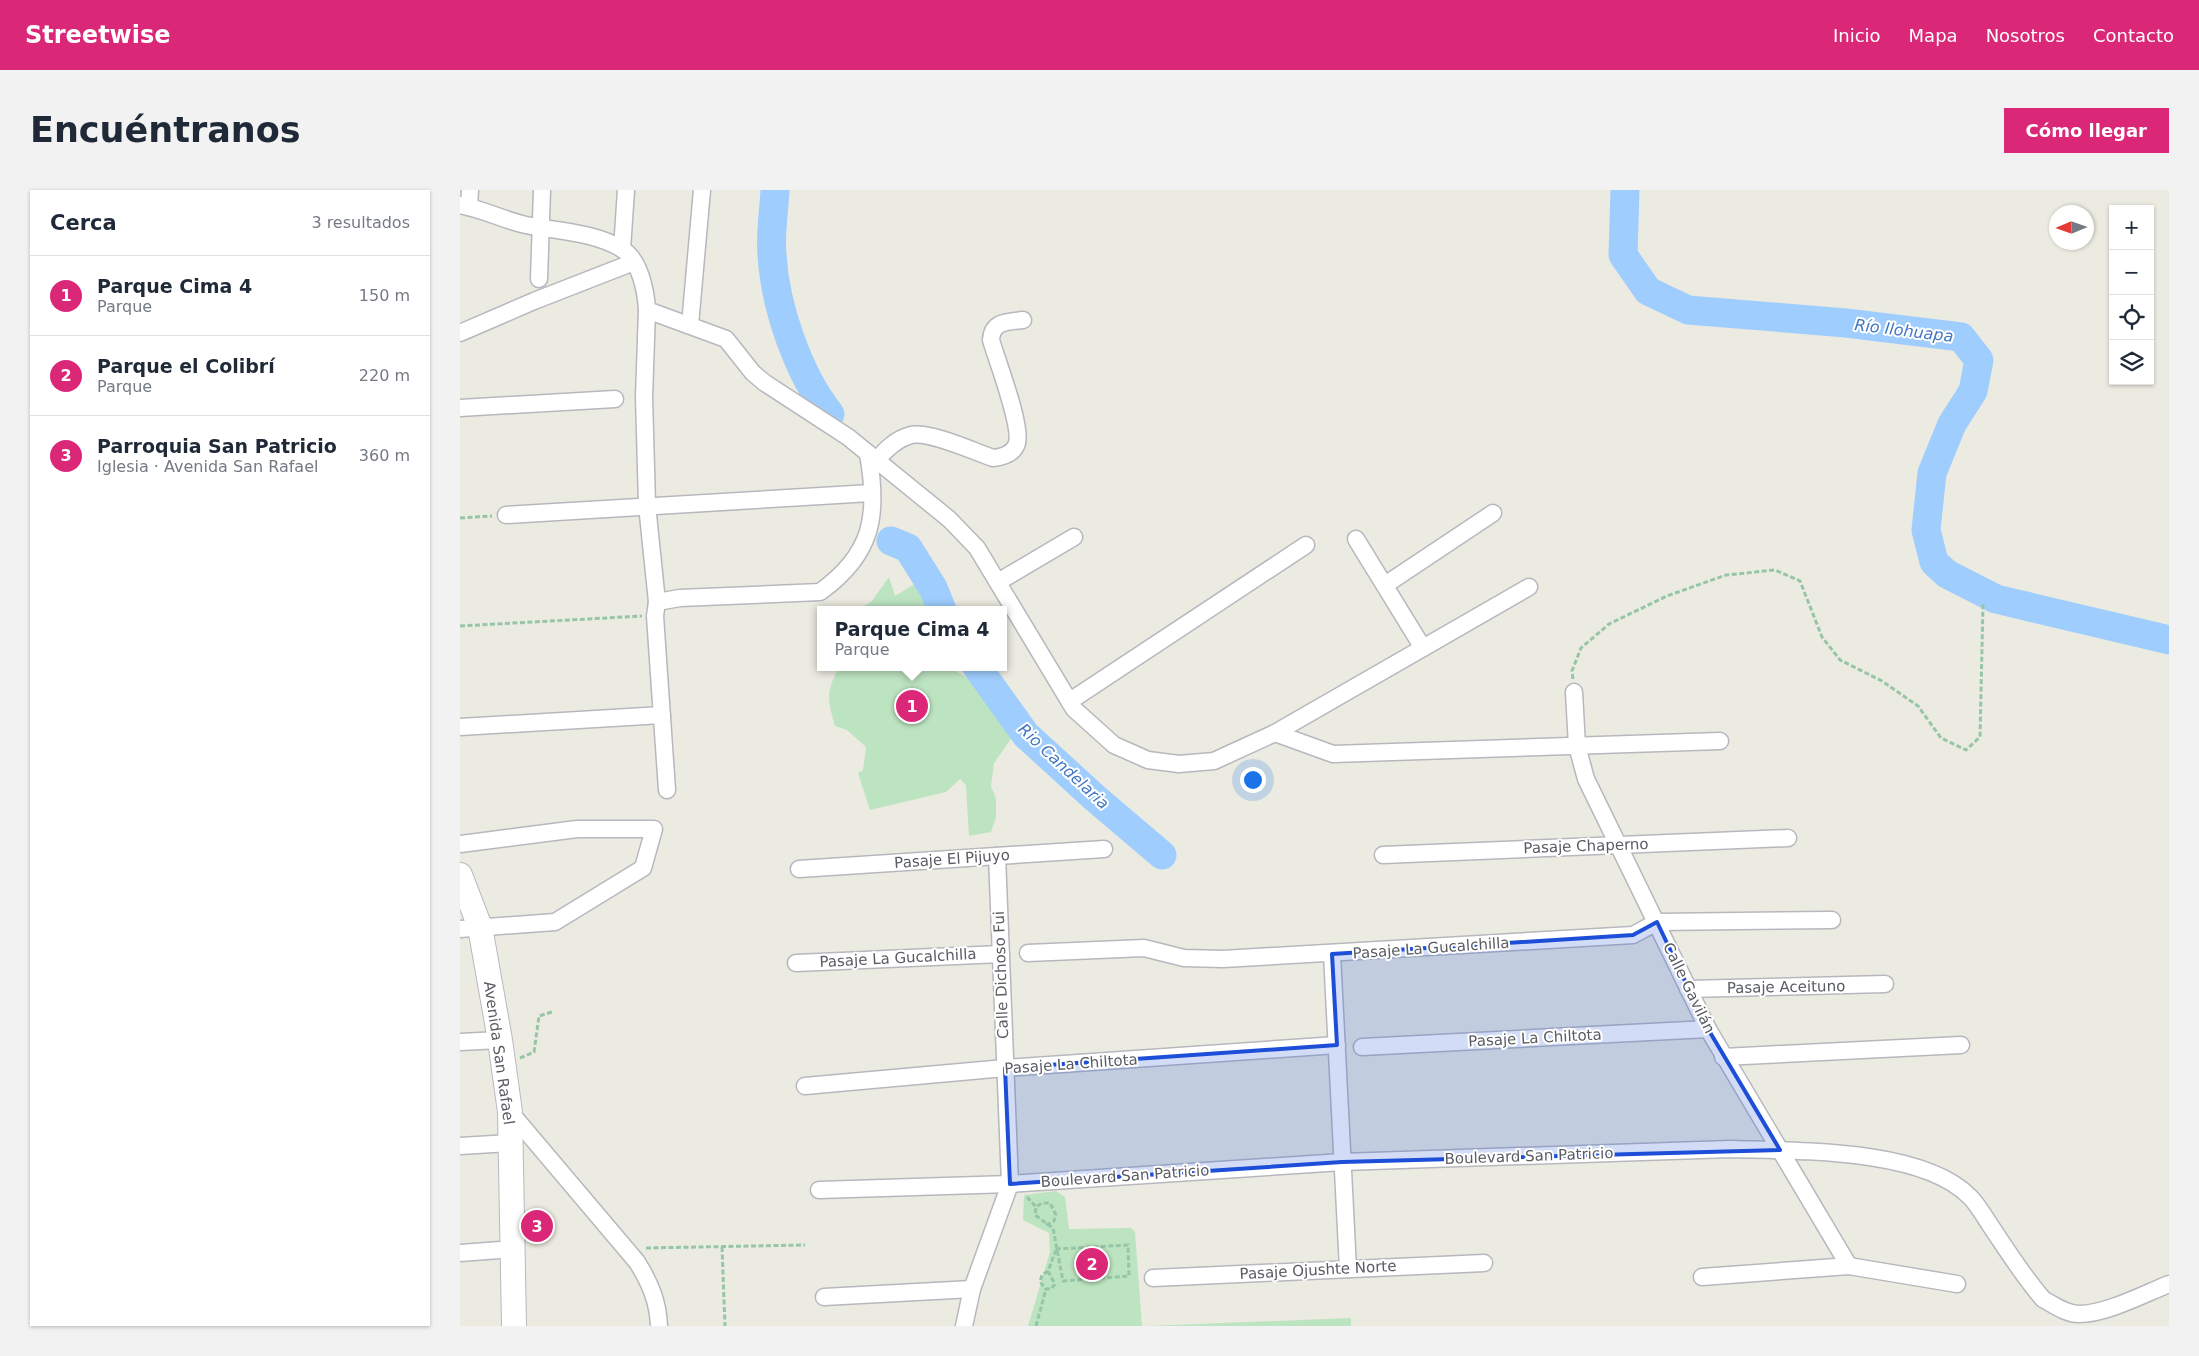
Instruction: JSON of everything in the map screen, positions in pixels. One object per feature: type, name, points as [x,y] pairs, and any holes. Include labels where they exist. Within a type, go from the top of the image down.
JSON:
[{"type":"street","points":[[470,190],[465,206],[524,224],[588,236],[622,249],[634,262],[646,293],[644,397],[647,505],[656,609],[667,790]]},
{"type":"street","points":[[539,279],[542,190]]},
{"type":"street","points":[[622,249],[626,190]]},
{"type":"street","points":[[690,325],[702,190]]},
{"type":"street","points":[[460,333],[534,301],[634,262]]},
{"type":"street","points":[[647,310],[726,339],[753,373],[765,383],[848,437],[949,519],[977,548],[1074,709],[1114,746],[1148,760],[1180,764],[1214,761],[1275,733],[1529,587]]},
{"type":"street","points":[[872,457],[913,434],[928,436],[992,458],[1003,457],[1010,453],[1017,443],[1016,425],[991,340],[995,326],[1023,320]]},
{"type":"street","points":[[460,408],[615,399]]},
{"type":"street","points":[[656,609],[680,598],[820,592],[838,580],[862,551],[871,527],[872,457]]},
{"type":"street","points":[[506,514],[872,493]]},
{"type":"street","points":[[1385,585],[1493,513]]},
{"type":"street","points":[[998,582],[1074,536]]},
{"type":"street","points":[[1356,539],[1423,648]]},
{"type":"street","points":[[1070,701],[1306,545]]},
{"type":"street","name":"Calle Gavilán","points":[[1574,692],[1577,746],[1586,780],[1723,1057],[1849,1266]]},
{"type":"street","points":[[460,727],[662,715]]},
{"type":"street","points":[[1275,733],[1333,754],[1720,741]]},
{"type":"street","points":[[460,844],[577,829],[654,829],[643,868],[555,922],[470,928]]},
{"type":"street","name":"Pasaje Chaperno","points":[[1383,855],[1788,838]]},
{"type":"street","name":"Pasaje El Pijuyo","points":[[799,869],[1104,849]]},
{"type":"street","name":"Calle Dichoso Fui","points":[[964,1326],[972,1289],[1010,1184],[997,856]]},
{"type":"street","name":"Avenida San Rafael","points":[[460,875],[470,928],[500,1040],[510,1112],[514,1326]]},
{"type":"street","name":"Pasaje La Gucalchilla","points":[[1028,954],[1144,948],[1184,958],[1223,959],[1633,935],[1657,922],[1832,920]]},
{"type":"street","name":"Pasaje La Gucalchilla","points":[[796,963],[1001,954]]},
{"type":"street","points":[[1332,954],[1348,1269]]},
{"type":"street","name":"Pasaje Aceituno","points":[[1688,989],[1885,984]]},
{"type":"street","name":"Pasaje La Chiltota","points":[[1362,1047],[1708,1029]]},
{"type":"street","points":[[460,1042],[500,1040]]},
{"type":"street","name":"Pasaje La Chiltota","points":[[805,1086],[1005,1068],[1337,1045]]},
{"type":"street","points":[[1723,1057],[1961,1045]]},
{"type":"street","points":[[510,1112],[625,1248],[648,1280],[658,1307],[659,1326]]},
{"type":"street","points":[[460,1146],[510,1143]]},
{"type":"street","name":"Boulevard San Patricio","points":[[819,1190],[1010,1184],[1342,1162],[1720,1149],[1780,1150],[1886,1159],[1923,1168],[1953,1183],[1971,1198],[2043,1299],[2061,1309],[2078,1314],[2098,1311],[2169,1284]]},
{"type":"street","points":[[460,1253],[512,1249]]},
{"type":"street","name":"Pasaje Ojushte Norte","points":[[1153,1278],[1484,1263]]},
{"type":"street","points":[[1702,1277],[1849,1266],[1957,1284]]},
{"type":"street","points":[[824,1297],[972,1289]]},
{"type":"path","points":[[460,518],[506,514]]},
{"type":"path","points":[[1574,692],[1572,671],[1581,648],[1610,624],[1667,596],[1726,575],[1775,570],[1800,580],[1822,637],[1840,660],[1882,681],[1918,706],[1941,738],[1966,750],[1980,737],[1983,604]]},
{"type":"path","points":[[460,626],[656,609]]},
{"type":"path","points":[[504,1067],[534,1052],[539,1016],[552,1012]]},
{"type":"path","points":[[1053,1228],[1046,1225],[1035,1214],[1036,1207],[1042,1203],[1050,1203],[1056,1215],[1053,1228],[1056,1249],[1063,1281],[1129,1276],[1128,1245],[1056,1249]]},
{"type":"path","points":[[1046,1225],[1054,1221]]},
{"type":"path","points":[[625,1248],[805,1245]]},
{"type":"path","points":[[722,1247],[725,1326]]},
{"type":"path","points":[[1046,1289],[1040,1282],[1042,1276],[1048,1271],[1056,1249]]},
{"type":"path","points":[[1046,1289],[1051,1289],[1055,1284],[1048,1271]]},
{"type":"path","points":[[1036,1326],[1046,1289]]},
{"type":"highlighted area","points":[[1657,922],[1708,1029],[1780,1150],[1342,1162],[1010,1184],[1005,1068],[1337,1045],[1332,954],[1633,935]]},
{"type":"green space","points":[[928,576],[939,601],[933,606],[864,606],[871,602],[889,577],[895,596]]},
{"type":"green space","points":[[837,671],[955,671],[971,680],[993,704],[1011,739],[994,763],[991,786],[996,799],[996,817],[991,832],[969,836],[966,785],[960,779],[946,792],[870,810],[858,773],[863,770],[866,747],[847,730],[835,726],[829,702],[832,683]]},
{"type":"green space","points":[[1056,1191],[1065,1197],[1069,1229],[1131,1228],[1135,1232],[1142,1326],[1028,1326],[1050,1252],[1049,1233],[1023,1220],[1024,1195]]},
{"type":"green space","points":[[1351,1318],[1351,1326],[1148,1326]]},
{"type":"waterway","name":"Rio Candelaria","points":[[775,190],[772,247],[774,275],[783,317],[798,360],[818,398],[830,414]]},
{"type":"waterway","name":"Río Ilohuapa","points":[[1625,190],[1623,255],[1648,291],[1688,310],[1846,323],[1961,337],[1979,360],[1973,391],[1952,424],[1932,473],[1926,530],[1934,562],[1947,574],[1996,599],[2169,640]]},
{"type":"waterway","name":"Rio Candelaria","points":[[891,541],[908,548],[933,588],[940,606]]},
{"type":"waterway","name":"Rio Candelaria","points":[[980,671],[1026,735],[1095,798],[1162,855]]},
{"type":"place","name":"Parque Cima 4","points":[[912,706]]},
{"type":"place","name":"Parroquia San Patricio","points":[[537,1226]]},
{"type":"place","name":"Parque el Colibrí","points":[[1092,1264]]}]
